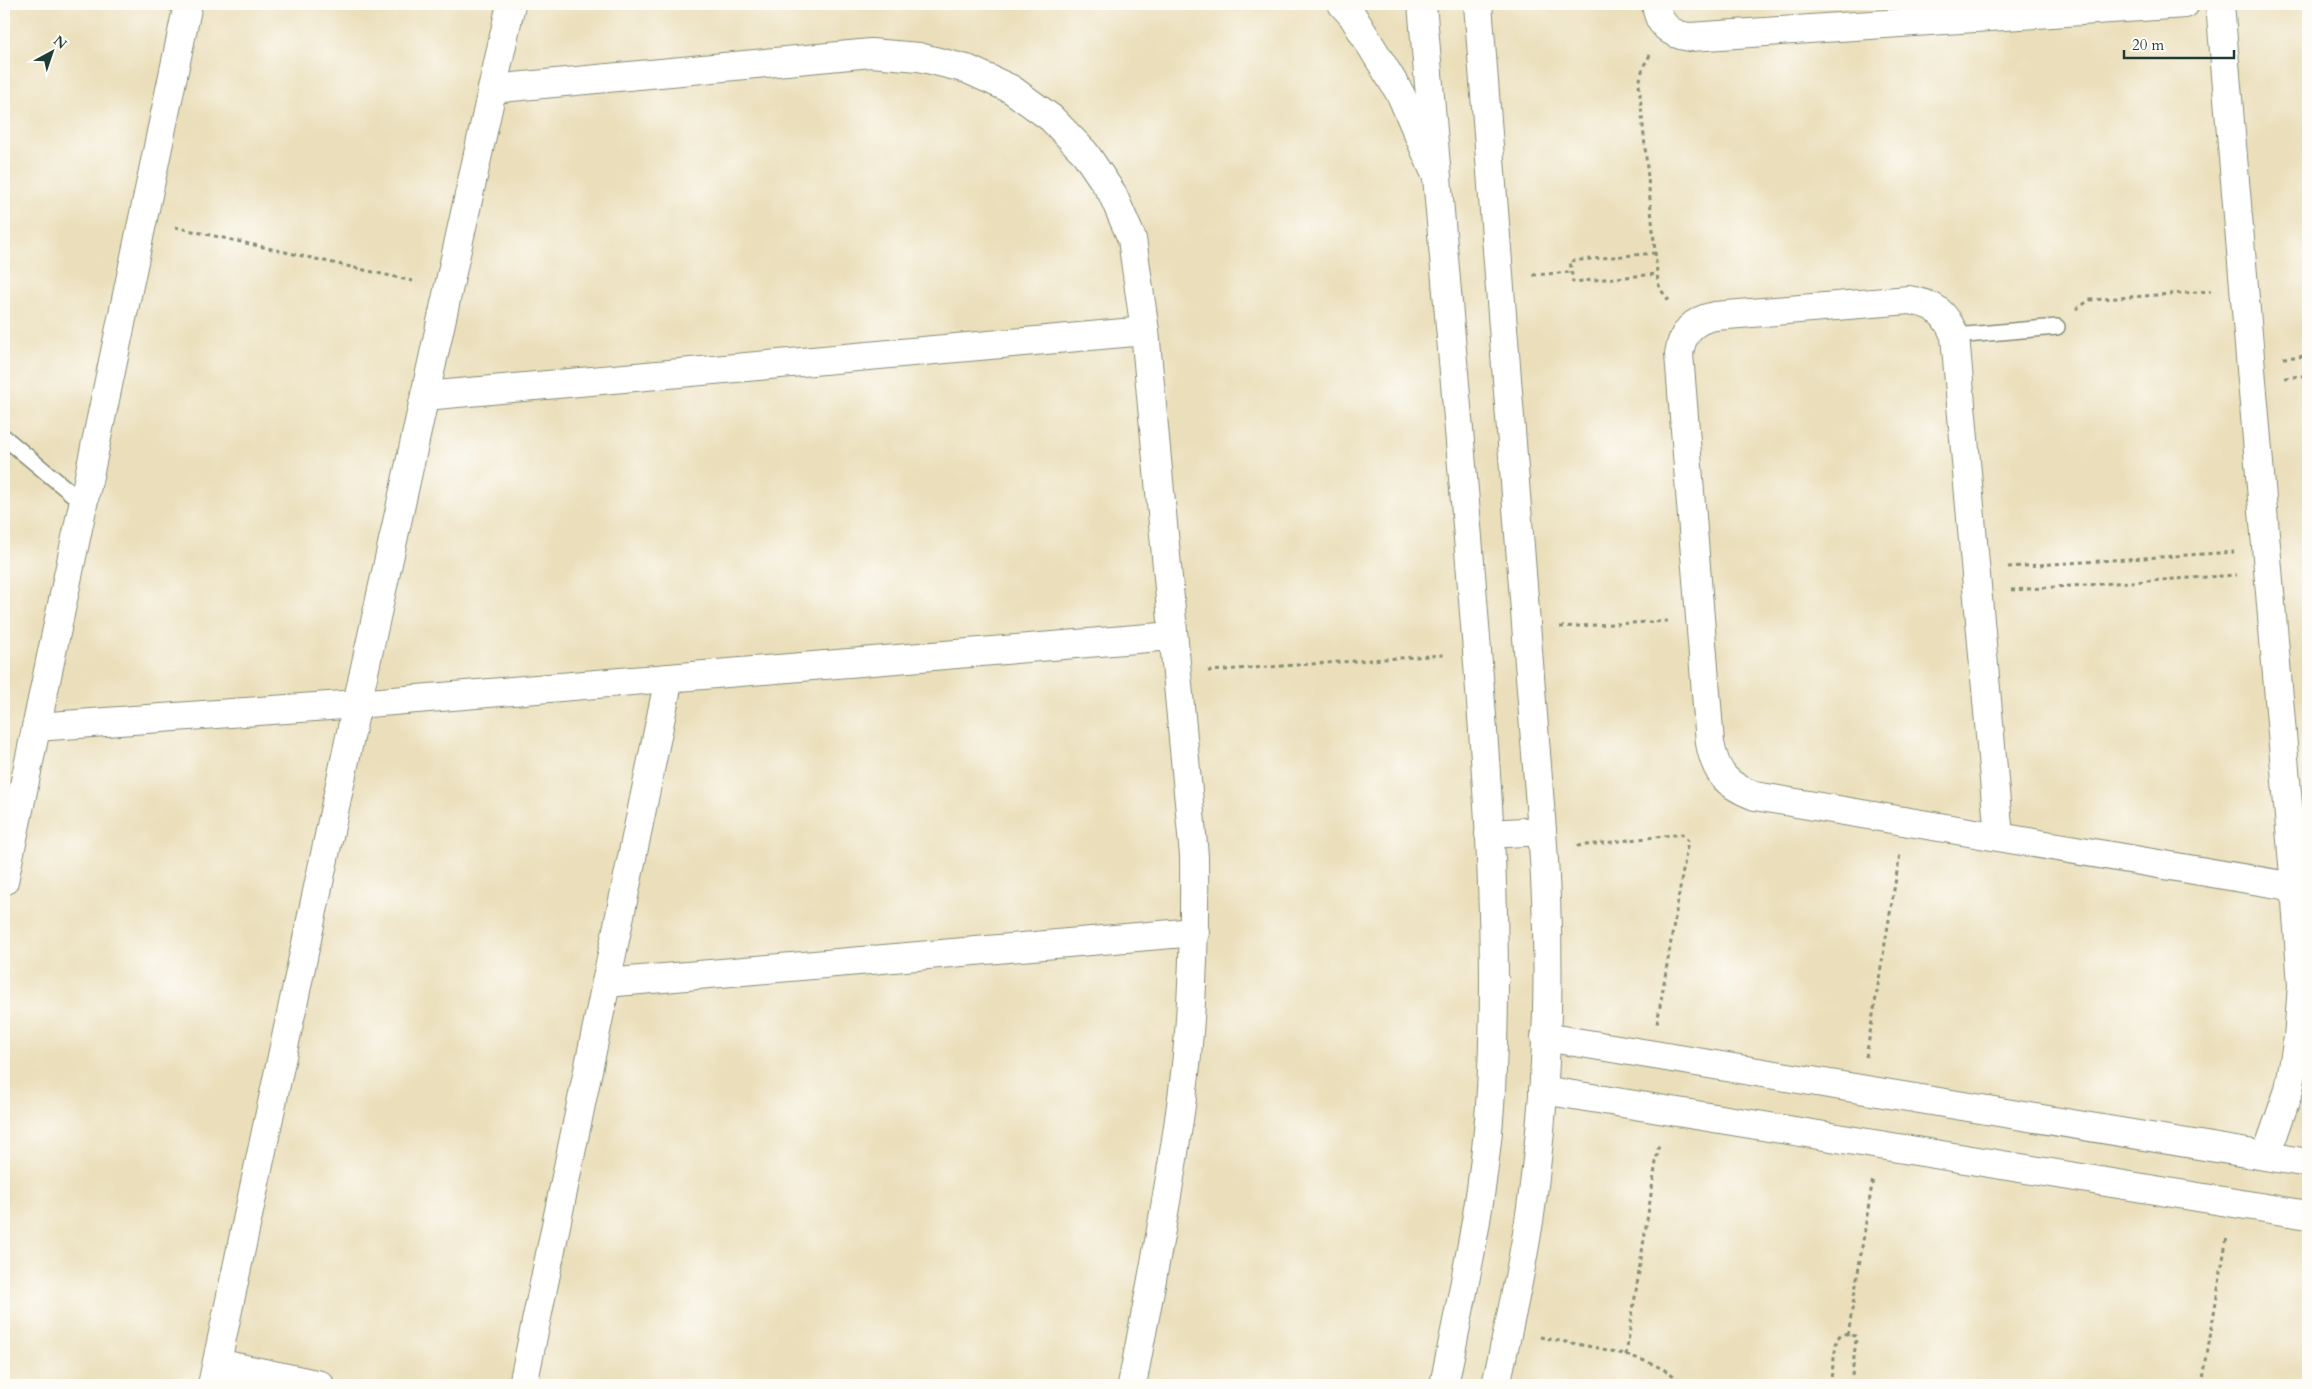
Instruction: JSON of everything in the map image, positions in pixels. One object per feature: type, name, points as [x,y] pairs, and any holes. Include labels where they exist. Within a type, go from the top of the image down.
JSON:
[{"type":"street","points":[[4,881],[188,4]]},
{"type":"street","points":[[320,1385],[214,1374],[357,704],[511,4]]},
{"type":"street","points":[[1342,4],[1352,16],[1401,95],[1439,180]]},
{"type":"street","points":[[1422,4],[1439,180],[1477,652],[1494,935],[1494,1014],[1491,1092],[1483,1171],[1472,1249],[1444,1385]]},
{"type":"street","points":[[1478,4],[1543,840],[1547,948],[1544,1090],[1535,1178],[1523,1260],[1496,1385]]},
{"type":"street","points":[[1656,4],[1661,22],[1669,31],[1679,36],[1690,37],[1931,12],[2185,4]]},
{"type":"street","points":[[2220,4],[2302,985],[2298,1038],[2289,1090],[2266,1156]]},
{"type":"street","points":[[492,89],[870,53],[919,57],[966,69],[1011,89],[1051,118],[1085,152],[1112,193],[1132,239],[1145,331],[1194,856],[1195,932],[1183,1096],[1170,1184],[1132,1385]]},
{"type":"street","points":[[2000,837],[1976,581],[1956,336],[1949,322],[1939,310],[1925,302],[1909,300],[1715,316],[1704,318],[1695,323],[1683,336],[1679,354],[1710,744],[1714,762],[1723,778],[1738,790],[1756,796],[2295,887]]},
{"type":"street","points":[[424,396],[1145,331]]},
{"type":"street","points":[[36,727],[357,704],[1172,636]]},
{"type":"street","points":[[523,1385],[669,678]]},
{"type":"street","points":[[1489,834],[1543,840]]},
{"type":"street","points":[[606,984],[1195,932]]},
{"type":"street","points":[[1546,1037],[2308,1163]]},
{"type":"street","points":[[1544,1090],[2308,1215]]},
{"type":"lane","points":[[1956,336],[2057,327]]},
{"type":"lane","points":[[4,437],[83,503]]},
{"type":"path","points":[[1669,31],[1647,59],[1640,75],[1639,84],[1660,290],[1665,298],[1695,323]]},
{"type":"path","points":[[142,219],[448,289]]},
{"type":"path","points":[[1655,253],[1570,261],[1573,282],[1657,274]]},
{"type":"path","points":[[1500,277],[1572,272]]},
{"type":"path","points":[[2057,327],[2061,328],[2070,324],[2075,310],[2090,300],[2244,289]]},
{"type":"path","points":[[1976,581],[2267,561]]},
{"type":"path","points":[[1976,581],[2267,561]]},
{"type":"path","points":[[1527,630],[1700,619]]},
{"type":"path","points":[[1176,674],[1477,652]]},
{"type":"path","points":[[1860,1089],[1905,821]]},
{"type":"path","points":[[1543,840],[1682,834],[1688,841],[1652,1054]]},
{"type":"path","points":[[1626,1356],[1664,1110]]},
{"type":"path","points":[[1848,1334],[1878,1145]]},
{"type":"path","points":[[2202,1385],[2233,1203]]},
{"type":"path","points":[[1508,1330],[1647,1361],[1667,1370],[1685,1385]]},
{"type":"path","points":[[1830,1385],[1837,1336],[1842,1333],[1855,1336],[1856,1339],[1851,1385]]}]
